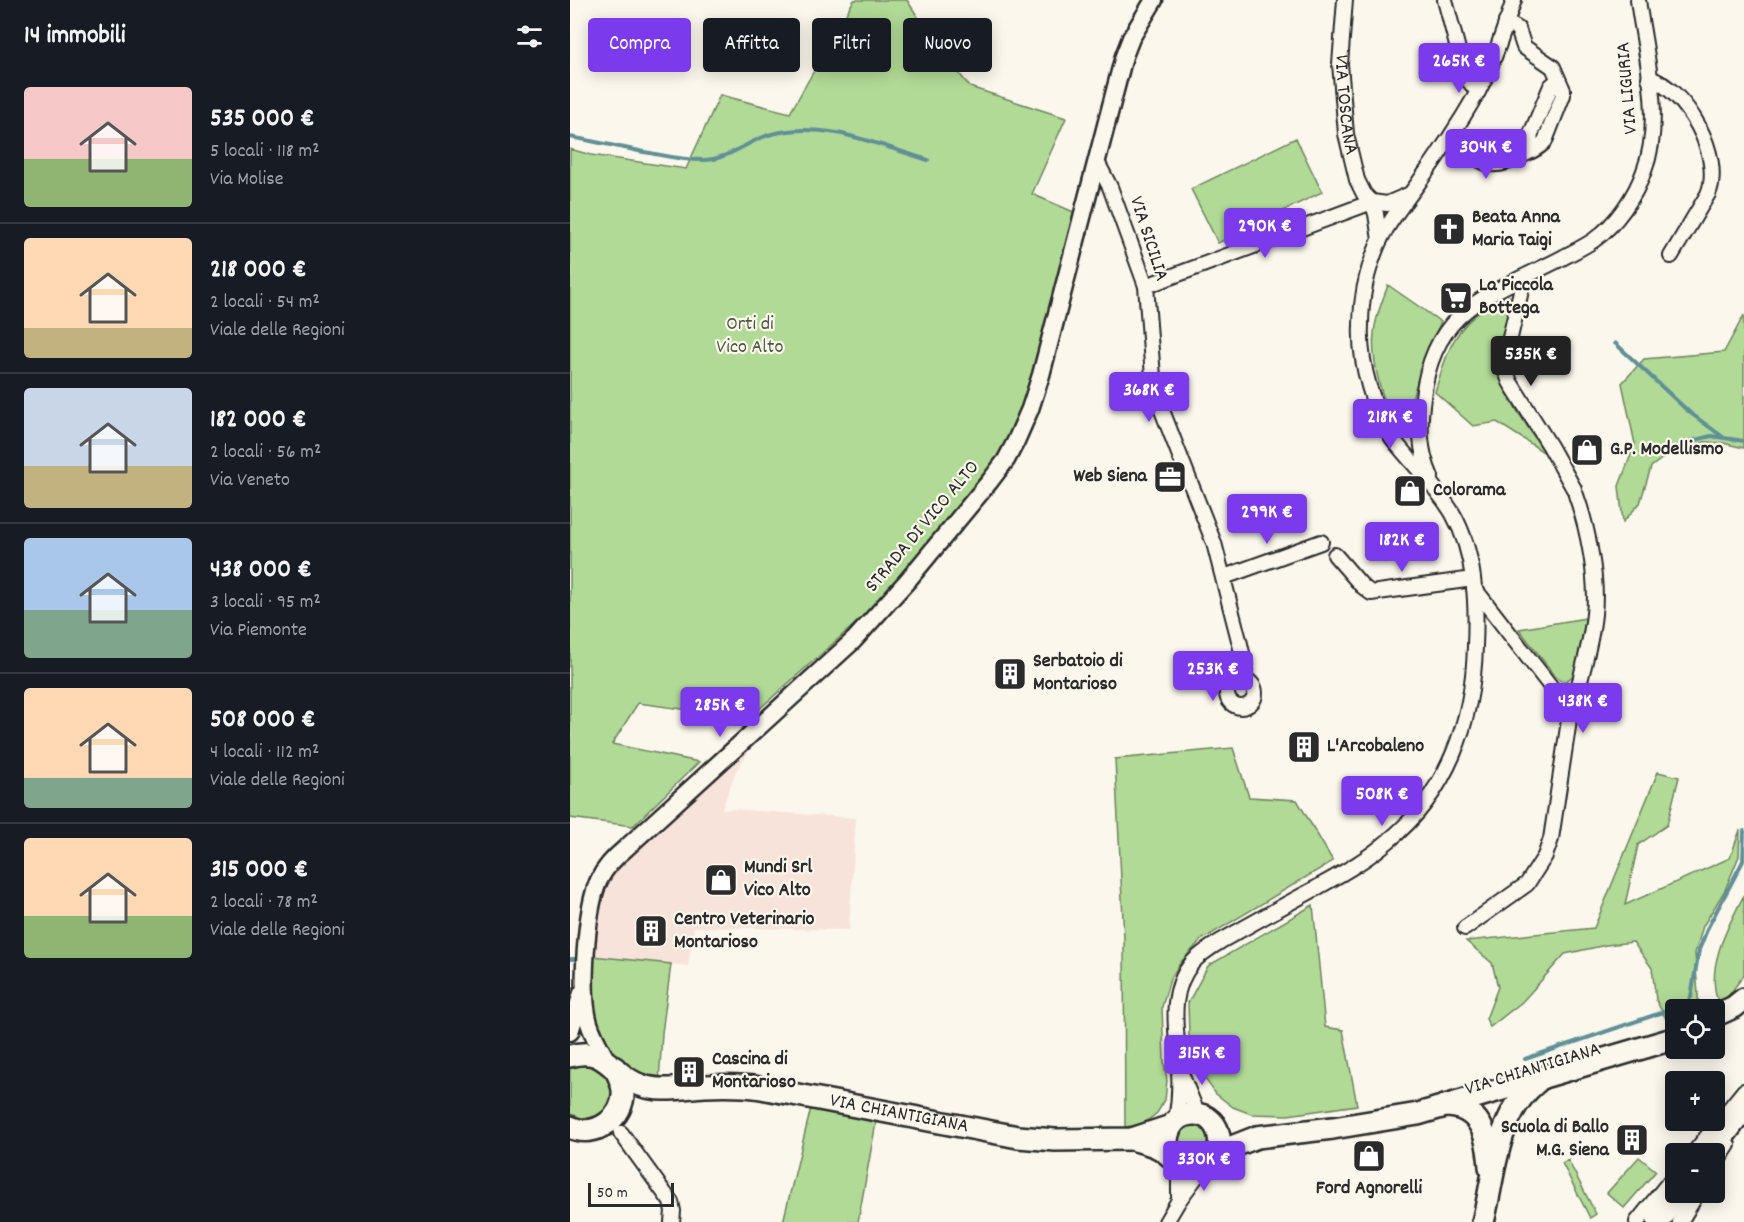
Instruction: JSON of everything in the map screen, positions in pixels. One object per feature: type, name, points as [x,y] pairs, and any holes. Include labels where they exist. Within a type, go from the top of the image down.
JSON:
[{"type":"main road","points":[[1725,1011],[1744,999]]},
{"type":"main road","points":[[1725,1022],[1744,1019]]},
{"type":"main road","name":"VIA CHIANTIGIANA","points":[[1392,1117],[1665,1030]]},
{"type":"main road","name":"VIA CHIANTIGIANA","points":[[570,1056],[584,1053],[596,1055],[639,1085],[665,1089],[715,1085],[746,1086],[783,1091],[1007,1136],[1055,1140],[1132,1139],[1155,1146],[1188,1168],[1211,1159],[1232,1145],[1257,1137],[1350,1126],[1418,1114],[1444,1106],[1489,1086],[1542,1077],[1665,1041]]},
{"type":"main road","points":[[611,1064],[621,1080],[623,1093],[620,1106]]},
{"type":"main road","points":[[1487,1204],[1504,1129],[1520,1097],[1542,1077]]},
{"type":"main road","points":[[1489,1086],[1503,1112],[1504,1129]]},
{"type":"main road","points":[[1487,1204],[1488,1147],[1483,1129],[1483,1106],[1489,1086]]},
{"type":"main road","name":"VIA CHIANTIGIANA","points":[[570,1143],[579,1129],[604,1125],[612,1120],[620,1106],[665,1089]]},
{"type":"main road","points":[[1444,1106],[1465,1110],[1483,1129]]},
{"type":"main road","points":[[1718,1143],[1744,1109]]},
{"type":"main road","name":"VIA CHIANTIGIANA","points":[[1132,1139],[1191,1114],[1207,1118],[1218,1131],[1257,1137]]},
{"type":"main road","points":[[1173,1123],[1166,1140],[1175,1160]]},
{"type":"main road","points":[[1211,1159],[1220,1138],[1218,1131]]},
{"type":"main road","points":[[1658,1222],[1673,1203]]},
{"type":"street","name":"STRADA DI VICO ALTO","points":[[570,1032],[584,986],[592,901],[600,878],[610,864],[854,640],[908,580],[1006,460],[1025,420],[1041,375],[1124,56],[1131,38],[1154,0]]},
{"type":"street","name":"VIA TOSCANA","points":[[1345,0],[1340,64],[1345,127],[1357,180],[1364,194],[1372,202],[1380,240]]},
{"type":"street","points":[[1445,0],[1465,76],[1478,92]]},
{"type":"street","points":[[1173,1123],[1179,1069],[1175,1019],[1176,1000],[1180,984],[1192,964],[1221,941],[1350,869],[1378,850],[1405,827],[1438,783],[1458,743],[1470,699],[1476,638],[1474,584],[1470,559],[1460,528],[1436,487],[1393,438],[1378,414],[1362,354],[1360,323],[1368,275],[1380,240],[1453,134],[1478,92],[1493,60],[1514,0]]},
{"type":"street","name":"VIA LIGURIA","points":[[1436,487],[1423,458],[1419,425],[1425,384],[1431,363],[1450,325],[1477,301],[1594,241],[1619,215],[1634,194],[1645,170],[1651,147],[1653,121],[1638,0]]},
{"type":"street","points":[[1453,134],[1475,158],[1488,165],[1508,162],[1533,150],[1531,134],[1551,86],[1558,80],[1553,67],[1525,49],[1518,29],[1506,22]]},
{"type":"street","points":[[1649,78],[1668,87],[1688,112],[1706,143],[1713,172],[1712,184],[1705,200],[1671,256]]},
{"type":"street","name":"VIA SICILIA","points":[[1096,160],[1110,187],[1146,286],[1154,390],[1212,537],[1243,656],[1244,679]]},
{"type":"street","points":[[1146,286],[1372,202],[1387,204],[1412,192]]},
{"type":"street","points":[[1465,928],[1527,884],[1545,856],[1553,828],[1569,710],[1581,679],[1594,610],[1588,541],[1575,492],[1550,446],[1510,382],[1505,369],[1505,359],[1524,278]]},
{"type":"street","points":[[1373,396],[1401,439],[1412,437],[1419,425]]},
{"type":"street","points":[[1224,577],[1321,542]]},
{"type":"street","points":[[1335,555],[1371,593],[1474,584]]},
{"type":"street","points":[[1474,584],[1569,710]]},
{"type":"street","name":"STRADA DI VICO ALTO","points":[[584,986],[590,1026],[611,1064]]},
{"type":"street","points":[[1179,1069],[1198,1115]]},
{"type":"street","points":[[1702,1143],[1744,1091]]},
{"type":"street","points":[[1725,1149],[1739,1127],[1744,1109]]},
{"type":"street","points":[[621,1133],[671,1202],[672,1222]]},
{"type":"street","points":[[1166,1222],[1179,1200],[1211,1159]]},
{"type":"street","points":[[1175,1160],[1179,1200]]},
{"type":"street","points":[[1637,1222],[1665,1188]]},
{"type":"street","points":[[1680,1222],[1691,1203]]},
{"type":"street","points":[[1475,1222],[1487,1204]]},
{"type":"shaded area","points":[[762,731],[735,773],[722,809],[856,818],[849,930],[694,927],[688,966],[592,956],[599,895],[614,867]]},
{"type":"green space","name":"Orti di Vico Alto","points":[[854,0],[907,0],[919,18],[903,18],[903,72],[958,72],[970,87],[1066,118],[1032,194],[1076,213],[1031,388],[1014,432],[995,463],[882,600],[749,718],[638,703],[612,744],[699,762],[633,826],[570,818],[570,149],[591,155],[686,169],[720,95],[790,113],[813,72],[891,72],[891,18],[844,18]]},
{"type":"green space","points":[[1296,138],[1322,192],[1218,243],[1191,189]]},
{"type":"green space","points":[[1388,285],[1441,322],[1422,366],[1409,408],[1406,428],[1403,431],[1396,423],[1384,399],[1374,357],[1375,328]]},
{"type":"green space","points":[[1509,296],[1510,310],[1498,360],[1500,377],[1510,399],[1545,453],[1497,422],[1473,426],[1435,392],[1447,354],[1466,323],[1498,300]]},
{"type":"green space","points":[[1744,315],[1744,448],[1705,442],[1671,452],[1651,467],[1640,503],[1623,522],[1619,486],[1635,444],[1622,383],[1644,359],[1724,352]]},
{"type":"green space","points":[[1586,618],[1574,675],[1566,681],[1561,681],[1555,676],[1519,629]]},
{"type":"green space","points":[[1233,748],[1249,797],[1297,800],[1333,861],[1201,940],[1181,962],[1170,979],[1162,1007],[1167,1080],[1165,1100],[1157,1113],[1143,1124],[1125,1127],[1124,939],[1115,759]]},
{"type":"green space","points":[[1658,772],[1679,777],[1667,825],[1638,845],[1625,905],[1730,858],[1740,830],[1739,856],[1725,890],[1703,926],[1695,953],[1698,999],[1665,999],[1665,1017],[1656,1000],[1652,968],[1633,942],[1606,945],[1565,954],[1522,1002],[1490,1027],[1486,1019],[1498,987],[1492,963],[1466,941],[1594,928]]},
{"type":"green space","points":[[1744,895],[1744,975],[1729,995],[1725,999],[1717,999],[1714,977],[1716,962],[1731,920]]},
{"type":"green space","points":[[1313,905],[1325,1027],[1343,1030],[1357,1105],[1288,1115],[1251,1114],[1233,1107],[1216,1094],[1197,1068],[1189,1035],[1188,1003],[1208,966]]},
{"type":"green space","points":[[592,956],[671,964],[662,1033],[659,1083],[631,1073],[601,1042],[591,1020]]},
{"type":"green space","points":[[588,1060],[612,1075],[615,1103],[595,1122],[570,1120],[570,1063]]},
{"type":"green space","points":[[812,1104],[877,1117],[858,1222],[783,1222]]},
{"type":"green space","points":[[1185,1122],[1211,1128],[1210,1154],[1193,1161],[1176,1151],[1175,1131]]},
{"type":"green space","points":[[1639,1157],[1656,1171],[1624,1208],[1607,1193]]},
{"type":"green space","points":[[1568,1160],[1596,1214],[1590,1218],[1562,1163]]},
{"type":"waterway","points":[[570,137],[673,157],[705,160],[731,153],[772,134],[792,130],[812,130],[851,136],[928,160]]},
{"type":"waterway","points":[[1615,343],[1689,412],[1723,437]]},
{"type":"waterway","points":[[1680,444],[1711,436],[1744,441]]},
{"type":"waterway","points":[[1525,1059],[1687,1004],[1691,997],[1699,950],[1708,927],[1743,861],[1744,831]]},
{"type":"place","name":"Beata Anna Maria Taigi","points":[[1449,229]]},
{"type":"place","name":"La Piccola Bottega","points":[[1456,298]]},
{"type":"place","name":"G.P. Modellismo","points":[[1587,450]]},
{"type":"place","name":"Web Siena","points":[[1170,477]]},
{"type":"place","name":"Colorama","points":[[1410,491]]},
{"type":"place","name":"Serbatoio di Montarioso","points":[[1010,674]]},
{"type":"place","name":"L'Arcobaleno","points":[[1304,747]]},
{"type":"place","name":"Mundi Srl Vico Alto","points":[[721,880]]},
{"type":"place","name":"Centro Veterinario Montarioso","points":[[651,931]]},
{"type":"place","name":"Cascina di Montarioso","points":[[689,1072]]},
{"type":"place","name":"Scuola di Ballo M.G. Siena","points":[[1632,1140]]},
{"type":"place","name":"Ford Agnorelli","points":[[1369,1156]]}]
